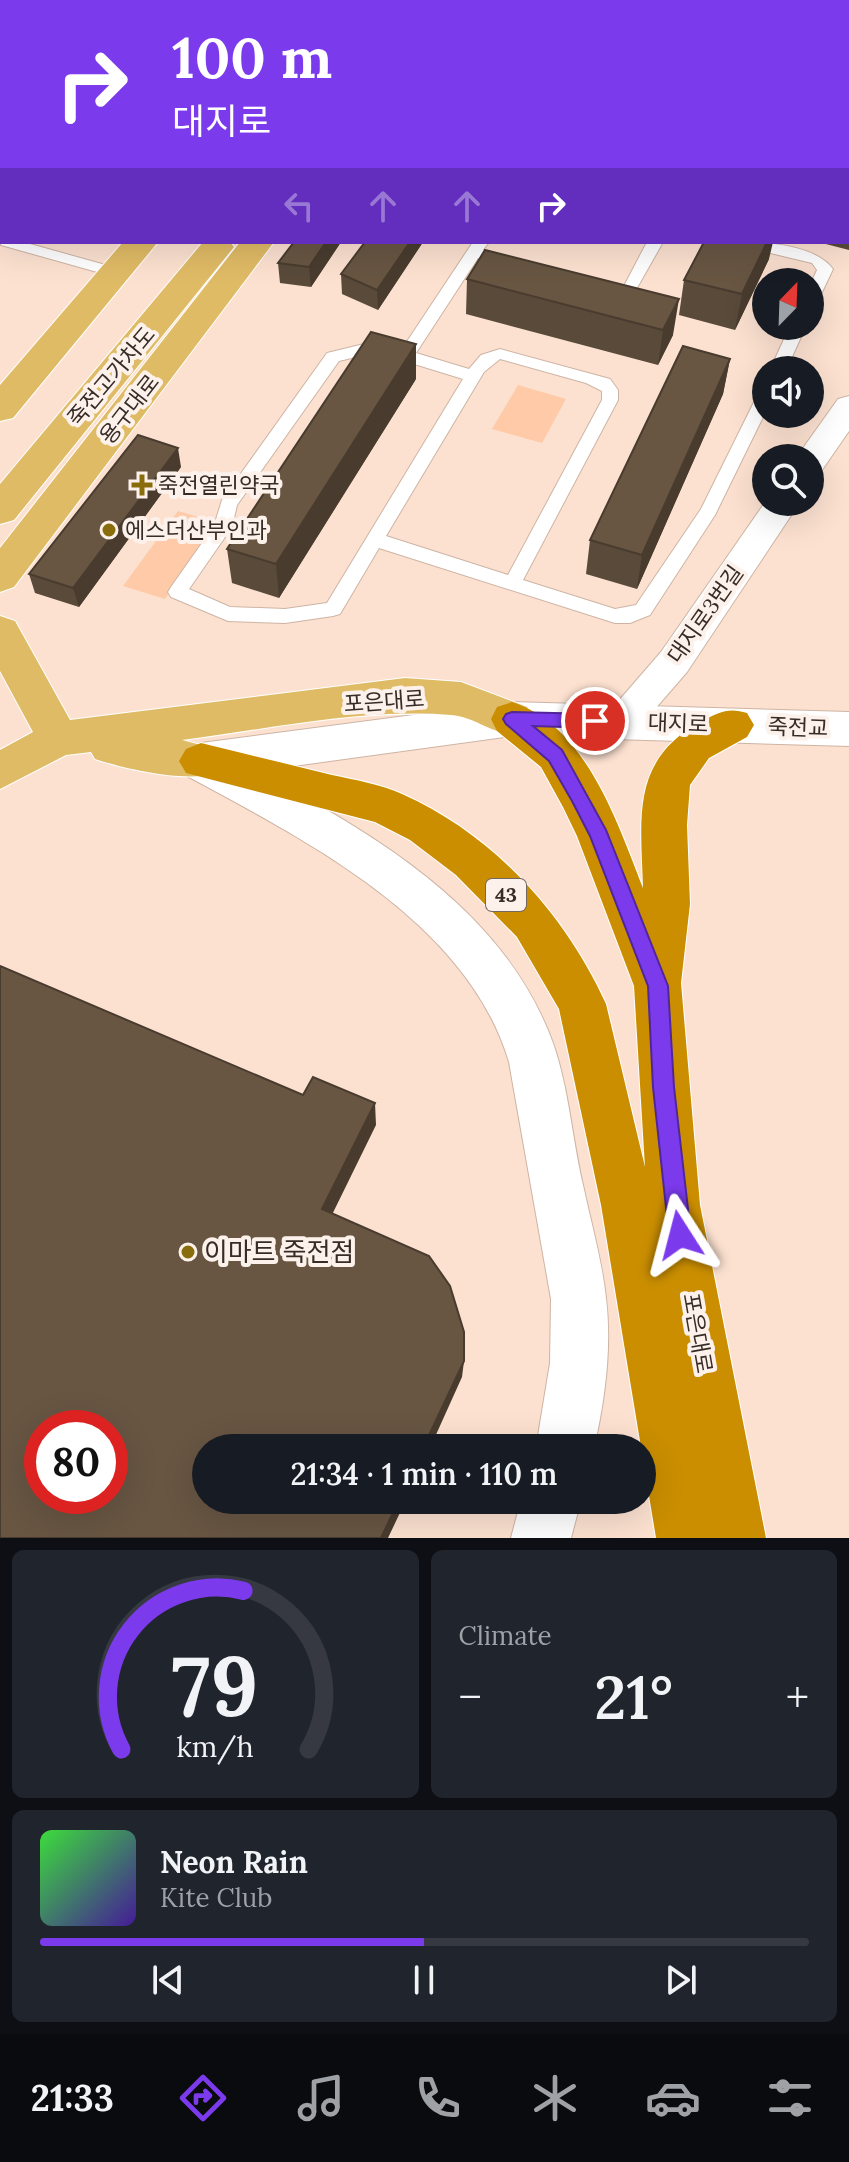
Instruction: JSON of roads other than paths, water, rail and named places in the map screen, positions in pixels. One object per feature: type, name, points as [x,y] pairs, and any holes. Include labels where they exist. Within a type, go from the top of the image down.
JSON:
[{"type":"highway","name":"포은대로","points":[[512,719],[556,755],[579,795],[600,836],[658,986],[661,1057],[650,1205],[686,1538]]},
{"type":"highway","points":[[658,986],[667,904],[664,825],[668,780],[694,746],[740,725]]},
{"type":"highway","name":"포은대로","points":[[201,761],[385,806],[426,827],[472,861],[534,923],[582,1004],[650,1205],[736,1538]]},
{"type":"main road","points":[[0,409],[139,244]]},
{"type":"main road","name":"죽전고가차도","points":[[0,463],[185,244]]},
{"type":"main road","name":"죽전고가차도","points":[[0,510],[219,244]]},
{"type":"main road","name":"용구대로","points":[[0,577],[255,244]]},
{"type":"main road","points":[[0,632],[58,739],[0,771]]},
{"type":"main road","name":"포은대로","points":[[58,739],[405,695],[461,699],[512,719]]},
{"type":"main road","name":"포은대로","points":[[0,736],[58,739],[201,761]]},
{"type":"street","points":[[823,444],[849,407]]},
{"type":"street","name":"대지로3번길","points":[[622,722],[674,662],[773,516]]},
{"type":"street","name":"대지로","points":[[201,761],[512,719],[740,725]]},
{"type":"street","name":"죽전교","points":[[740,725],[849,729]]},
{"type":"street","points":[[201,761],[308,821],[414,891],[487,966],[521,1026],[535,1072],[571,1251],[580,1317],[569,1434]]},
{"type":"street","points":[[541,1538],[547,1514]]},
{"type":"lane","points":[[14,244],[115,272]]},
{"type":"lane","points":[[597,284],[628,292],[654,244]]},
{"type":"lane","points":[[754,244],[817,260],[823,265],[824,271]]},
{"type":"lane","points":[[405,357],[478,247],[520,264]]},
{"type":"lane","points":[[473,376],[358,348],[344,350],[333,357],[228,504],[223,527],[177,592],[228,614],[285,616],[333,609],[473,376],[489,355],[500,354],[592,379],[604,383],[610,390],[610,400],[512,584]]},
{"type":"lane","points":[[376,540],[615,616],[630,616],[643,610],[709,511],[752,423]]},
{"type":"place","name":"죽전열린약국","points":[[142,485]]},
{"type":"place","name":"에스더산부인과","points":[[109,530]]},
{"type":"place","name":"이마트 죽전점","points":[[188,1252]]}]
